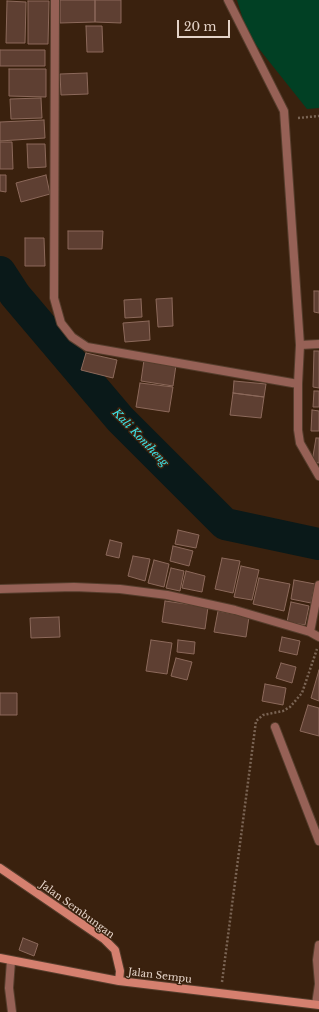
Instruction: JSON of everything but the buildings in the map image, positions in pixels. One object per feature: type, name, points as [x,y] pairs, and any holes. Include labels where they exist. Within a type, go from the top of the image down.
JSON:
[{"type":"main road","name":"Jalan Sembungan","points":[[0,868],[104,939],[114,950],[120,971],[119,981]]},
{"type":"main road","name":"Jalan Sempu","points":[[0,958],[119,981],[220,994],[318,1004]]},
{"type":"street","points":[[55,0],[54,298],[61,323],[72,338],[87,347],[298,384]]},
{"type":"street","points":[[228,0],[284,111],[300,344],[298,430],[300,443],[319,476]]},
{"type":"street","points":[[300,344],[319,344]]},
{"type":"street","points":[[310,632],[319,585]]},
{"type":"street","points":[[0,589],[120,589],[167,595],[235,610],[310,632],[319,637]]},
{"type":"street","points":[[275,727],[319,841]]},
{"type":"street","points":[[318,1004],[319,984],[317,960],[319,945]]},
{"type":"street","points":[[11,960],[9,988],[12,1012]]},
{"type":"path","points":[[284,120],[319,116]]},
{"type":"path","points":[[220,994],[256,721],[263,715],[283,711],[290,707],[302,693],[319,644]]},
{"type":"green space","points":[[237,0],[319,0],[319,108],[307,109],[248,35]]},
{"type":"waterway","name":"Kali Kontheng","points":[[0,272],[15,295],[120,419],[225,524],[319,544]]}]
